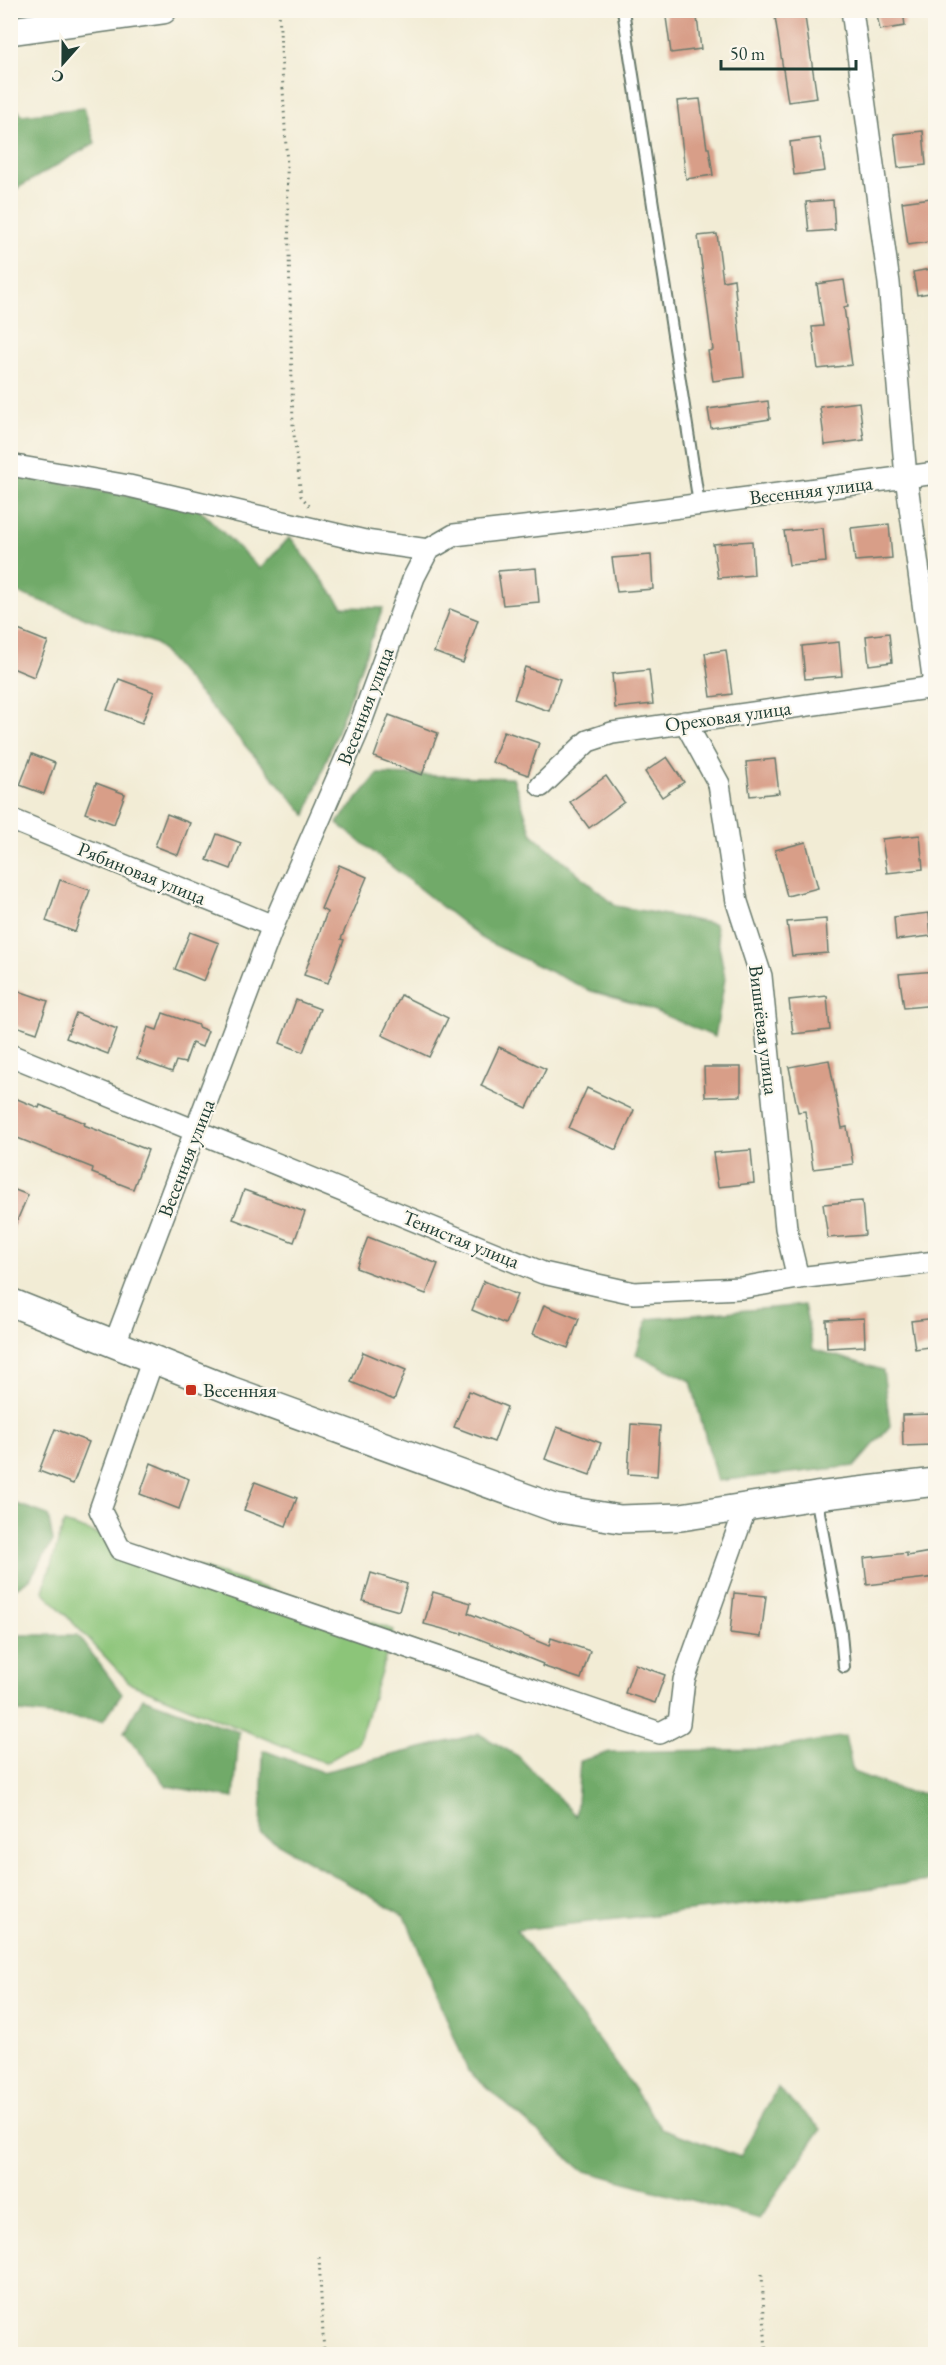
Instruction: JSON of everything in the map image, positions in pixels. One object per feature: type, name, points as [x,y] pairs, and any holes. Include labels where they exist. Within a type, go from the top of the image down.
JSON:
[{"type":"street","points":[[10,31],[164,10]]},
{"type":"street","points":[[852,10],[889,283],[906,477],[935,693]]},
{"type":"street","points":[[10,465],[129,486],[365,541],[428,550]]},
{"type":"street","name":"Весенняя улица","points":[[115,1342],[273,926],[357,733],[414,577],[428,550],[454,535],[936,473]]},
{"type":"street","name":"Ореховая улица","points":[[541,786],[588,741],[612,733],[685,722],[935,693]]},
{"type":"street","name":"Вишнёвая улица","points":[[685,722],[719,784],[738,902],[761,976],[786,1228],[798,1278]]},
{"type":"street","name":"Рябиновая улица","points":[[10,819],[273,926]]},
{"type":"street","name":"Тенистая улица","points":[[10,1055],[543,1273],[634,1293],[741,1288],[798,1278],[936,1263]]},
{"type":"street","points":[[10,1302],[115,1342],[240,1394],[555,1508],[620,1519],[681,1517],[816,1496],[936,1482]]},
{"type":"street","points":[[153,1359],[100,1510],[120,1549],[660,1733],[679,1723],[684,1680],[746,1507]]},
{"type":"lane","points":[[623,10],[699,504]]},
{"type":"lane","points":[[816,1496],[841,1633],[844,1667]]},
{"type":"path","points":[[279,10],[287,167],[293,426],[301,496],[333,533]]},
{"type":"path","points":[[319,2257],[324,2355]]},
{"type":"path","points":[[762,2274],[766,2355]]},
{"type":"green space","points":[[11,102],[22,115],[84,108],[95,143],[11,192]]},
{"type":"green space","points":[[10,473],[199,509],[260,569],[290,537],[343,607],[383,608],[306,815],[156,644],[11,590]]},
{"type":"green space","points":[[378,774],[513,778],[532,834],[616,906],[715,924],[725,978],[715,1037],[643,1006],[591,991],[484,940],[337,823]]},
{"type":"green space","points":[[804,1305],[813,1349],[883,1370],[890,1426],[855,1466],[717,1481],[691,1381],[636,1354],[648,1319]]},
{"type":"green space","points":[[11,1502],[48,1515],[53,1541],[30,1579],[11,1591]]},
{"type":"green space","points":[[64,1523],[394,1630],[358,1744],[325,1763],[131,1684],[43,1591]]},
{"type":"green space","points":[[11,1635],[78,1635],[122,1694],[103,1721],[11,1711]]},
{"type":"green space","points":[[143,1698],[239,1732],[234,1798],[167,1786],[124,1732]]},
{"type":"green space","points":[[479,1734],[518,1756],[576,1816],[580,1761],[610,1752],[771,1749],[845,1736],[853,1772],[906,1792],[935,1794],[935,1880],[726,1907],[516,1930],[615,2062],[661,2128],[740,2157],[777,2088],[821,2129],[759,2219],[582,2170],[468,2071],[405,1916],[261,1834],[263,1750],[322,1772]]},
{"type":"building","points":[[665,10],[696,10],[701,49],[671,53]]},
{"type":"building","points":[[774,10],[804,10],[817,98],[788,102]]},
{"type":"building","points":[[876,10],[903,10],[905,26],[880,30]]},
{"type":"building","points":[[700,99],[713,175],[686,179],[677,101]]},
{"type":"building","points":[[923,131],[926,165],[898,168],[894,134]]},
{"type":"building","points":[[820,138],[825,171],[794,175],[790,142]]},
{"type":"building","points":[[931,198],[936,241],[908,245],[902,202]]},
{"type":"building","points":[[833,200],[835,230],[809,232],[806,202]]},
{"type":"building","points":[[717,234],[723,281],[734,279],[744,377],[713,381],[708,351],[713,350],[698,236]]},
{"type":"building","points":[[936,268],[936,292],[917,295],[913,272]]},
{"type":"building","points":[[844,280],[848,306],[844,307],[852,365],[818,369],[812,327],[823,326],[817,284]]},
{"type":"building","points":[[768,401],[770,419],[711,428],[708,409]]},
{"type":"building","points":[[859,402],[864,440],[825,445],[820,407]]},
{"type":"building","points":[[889,524],[892,558],[855,561],[851,528]]},
{"type":"building","points":[[823,528],[826,562],[789,565],[784,531]]},
{"type":"building","points":[[752,541],[754,575],[718,578],[713,544]]},
{"type":"building","points":[[651,555],[653,589],[617,592],[612,558]]},
{"type":"building","points":[[536,568],[539,602],[503,605],[498,571]]},
{"type":"building","points":[[450,609],[478,620],[463,663],[434,652]]},
{"type":"building","points":[[18,630],[48,642],[34,677],[10,667],[10,651]]},
{"type":"building","points":[[889,633],[892,662],[869,665],[866,636]]},
{"type":"building","points":[[839,642],[842,676],[805,679],[802,646]]},
{"type":"building","points":[[726,650],[732,694],[711,697],[705,653]]},
{"type":"building","points":[[525,667],[560,679],[549,711],[514,699]]},
{"type":"building","points":[[649,670],[653,704],[615,708],[612,674]]},
{"type":"building","points":[[119,679],[154,692],[142,723],[107,710]]},
{"type":"building","points":[[389,715],[438,733],[422,775],[374,757]]},
{"type":"building","points":[[504,731],[539,743],[528,775],[492,762]]},
{"type":"building","points":[[32,754],[55,763],[44,794],[20,785]]},
{"type":"building","points":[[667,757],[684,782],[662,797],[645,772]]},
{"type":"building","points":[[775,759],[779,793],[750,796],[746,762]]},
{"type":"building","points":[[606,776],[624,802],[589,828],[570,802]]},
{"type":"building","points":[[96,783],[125,794],[114,824],[85,813]]},
{"type":"building","points":[[167,814],[190,823],[178,855],[155,846]]},
{"type":"building","points":[[217,834],[241,843],[231,869],[207,860]]},
{"type":"building","points":[[920,835],[923,869],[887,873],[882,839]]},
{"type":"building","points":[[806,842],[818,888],[787,896],[775,850]]},
{"type":"building","points":[[339,865],[367,877],[341,939],[344,940],[328,983],[304,975],[327,912],[321,909]]},
{"type":"building","points":[[60,880],[90,890],[75,932],[46,921]]},
{"type":"building","points":[[929,913],[931,936],[896,940],[894,917]]},
{"type":"building","points":[[826,919],[828,953],[792,956],[787,922]]},
{"type":"building","points":[[190,932],[219,943],[204,981],[175,969]]},
{"type":"building","points":[[936,971],[936,1005],[904,1008],[899,974]]},
{"type":"building","points":[[13,989],[48,1001],[37,1033],[10,1024],[10,996]]},
{"type":"building","points":[[401,995],[448,1018],[429,1057],[382,1035]]},
{"type":"building","points":[[827,996],[830,1030],[793,1034],[789,1000]]},
{"type":"building","points":[[296,1000],[320,1009],[303,1052],[280,1043]]},
{"type":"building","points":[[76,1013],[117,1029],[108,1054],[66,1038]]},
{"type":"building","points":[[163,1013],[198,1025],[208,1031],[202,1047],[192,1043],[185,1063],[176,1061],[172,1072],[137,1059],[148,1027],[157,1030]]},
{"type":"building","points":[[499,1047],[546,1069],[527,1108],[481,1086]]},
{"type":"building","points":[[829,1060],[842,1128],[847,1127],[853,1164],[813,1169],[805,1111],[798,1112],[789,1067]]},
{"type":"building","points":[[704,1067],[741,1067],[741,1096],[705,1097]]},
{"type":"building","points":[[587,1088],[634,1110],[616,1150],[569,1128]]},
{"type":"building","points":[[10,1096],[39,1108],[40,1105],[148,1150],[133,1189],[92,1173],[93,1168],[10,1135]]},
{"type":"building","points":[[751,1150],[754,1183],[718,1187],[713,1153]]},
{"type":"building","points":[[10,1188],[28,1195],[10,1237]]},
{"type":"building","points":[[244,1190],[305,1212],[294,1242],[233,1219]]},
{"type":"building","points":[[862,1201],[865,1235],[828,1238],[823,1204]]},
{"type":"building","points":[[368,1237],[438,1264],[426,1294],[356,1268]]},
{"type":"building","points":[[484,1281],[517,1295],[505,1324],[472,1310]]},
{"type":"building","points":[[544,1305],[579,1319],[568,1348],[533,1334]]},
{"type":"building","points":[[864,1318],[865,1346],[827,1348],[826,1320]]},
{"type":"building","points":[[936,1318],[936,1346],[915,1349],[911,1321]]},
{"type":"building","points":[[363,1352],[406,1370],[394,1400],[351,1382]]},
{"type":"building","points":[[469,1391],[507,1407],[494,1442],[454,1427]]},
{"type":"building","points":[[931,1414],[932,1445],[903,1446],[902,1415]]},
{"type":"building","points":[[631,1424],[660,1426],[657,1476],[628,1474]]},
{"type":"building","points":[[557,1427],[601,1443],[590,1475],[545,1459]]},
{"type":"building","points":[[55,1429],[89,1442],[73,1484],[39,1471]]},
{"type":"building","points":[[151,1463],[189,1479],[179,1509],[140,1494]]},
{"type":"building","points":[[255,1482],[297,1498],[286,1526],[244,1510]]},
{"type":"building","points":[[936,1551],[936,1577],[867,1585],[864,1558],[907,1553],[907,1556]]},
{"type":"building","points":[[371,1573],[407,1584],[399,1611],[363,1601]]},
{"type":"building","points":[[433,1592],[471,1603],[468,1613],[549,1646],[551,1638],[590,1651],[581,1679],[542,1666],[543,1664],[462,1632],[462,1634],[424,1624]]},
{"type":"building","points":[[734,1593],[766,1596],[761,1637],[730,1633]]},
{"type":"building","points":[[635,1664],[665,1675],[655,1703],[625,1693]]},
{"type":"place","name":"Весенняя","points":[[191,1390]]}]
